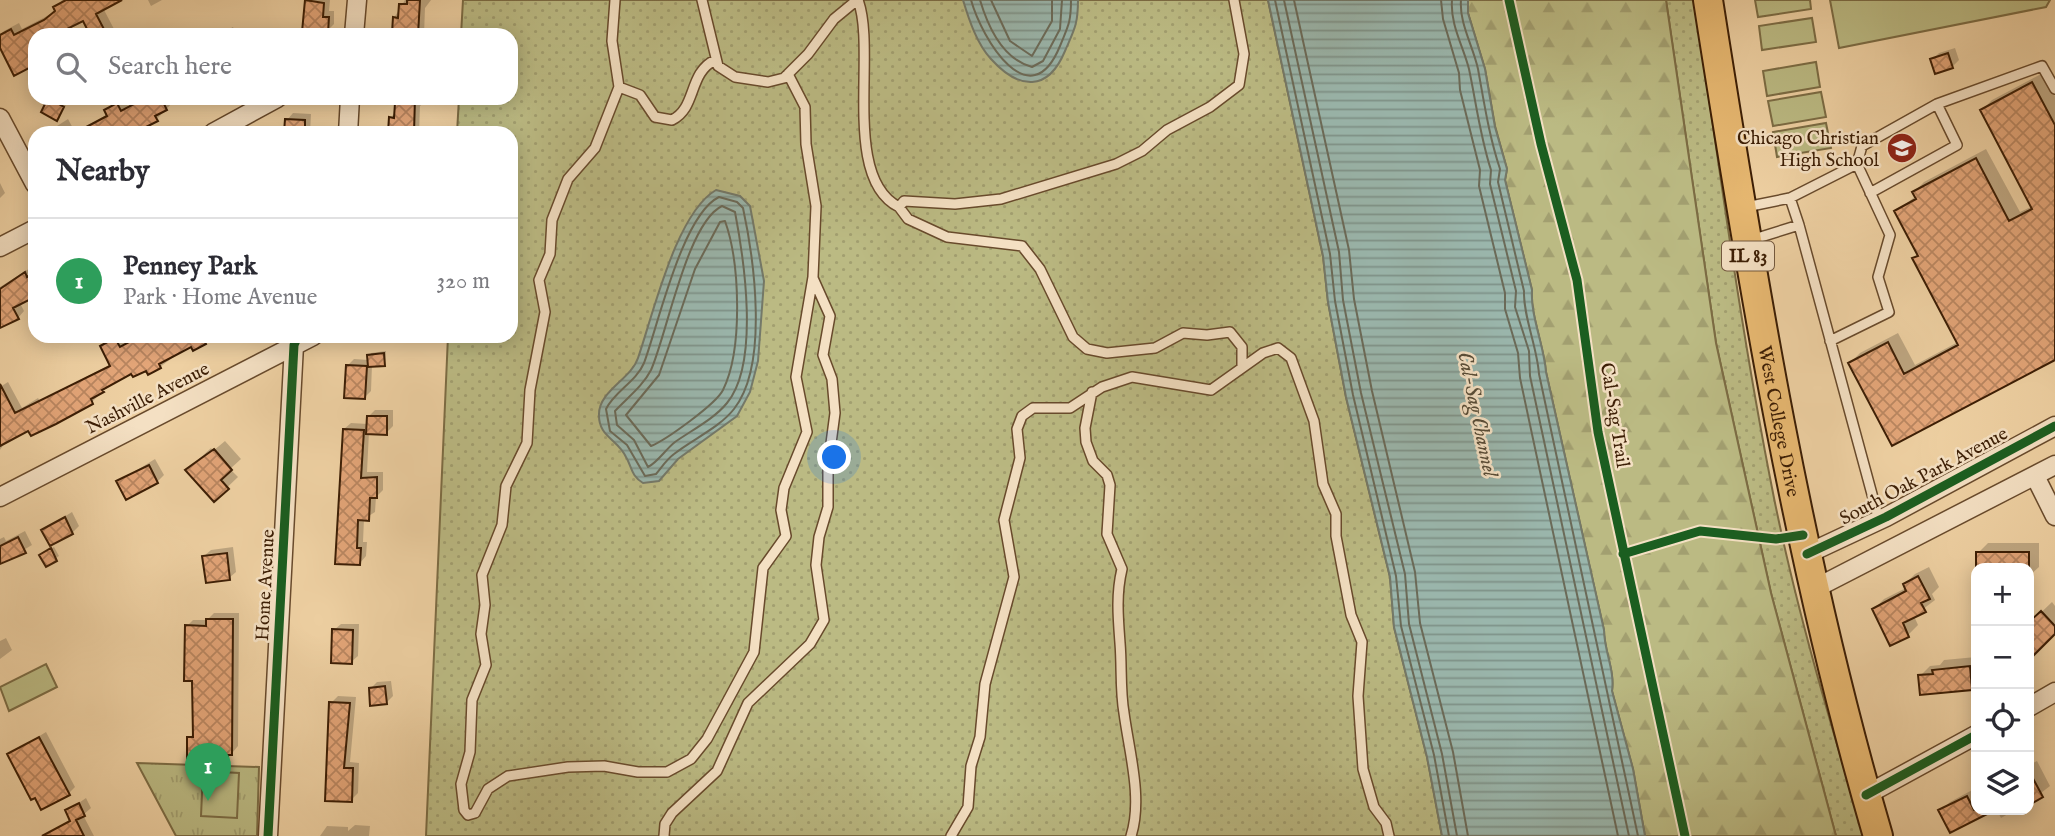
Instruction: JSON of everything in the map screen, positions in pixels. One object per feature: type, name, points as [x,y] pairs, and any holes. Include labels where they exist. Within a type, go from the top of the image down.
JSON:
[{"type":"main road","name":"West College Drive","points":[[1708,0],[1740,209],[1814,589],[1878,836]]},
{"type":"street","points":[[354,28],[356,0]]},
{"type":"street","points":[[226,126],[264,105]]},
{"type":"street","points":[[348,126],[350,105]]},
{"type":"street","points":[[0,118],[28,171]]},
{"type":"street","points":[[0,247],[28,233]]},
{"type":"street","name":"Nashville Avenue","points":[[0,497],[292,343]]},
{"type":"street","name":"Home Avenue","points":[[268,836],[296,343]]},
{"type":"street","name":"South Oak Park Avenue","points":[[1807,554],[1879,520],[2055,426]]},
{"type":"street","points":[[1814,589],[2055,465]]},
{"type":"street","points":[[2035,475],[2055,516]]},
{"type":"street","points":[[2034,703],[2055,692]]},
{"type":"street","points":[[1866,795],[1971,738]]},
{"type":"lane","points":[[615,0],[612,41],[620,87],[595,148],[565,186],[552,220],[550,254],[539,280],[545,312],[530,390],[527,443],[506,486],[502,525],[482,575],[485,606],[481,634],[486,665],[472,700],[470,752],[461,784],[464,810],[468,815],[475,813],[488,789],[508,776],[568,766],[667,772],[691,759],[707,739],[754,652],[763,568],[786,536],[781,510],[784,488],[807,432],[796,377],[813,277],[816,206],[806,144],[805,107],[788,74]]},
{"type":"lane","points":[[702,0],[715,60],[721,70],[736,77],[768,82],[788,74],[834,19],[858,0],[864,19],[864,116],[870,170],[879,192],[899,207],[908,219],[947,237],[1022,246],[1040,269],[1073,338],[1087,349],[1107,353],[1155,348],[1183,333],[1207,335],[1230,332],[1242,347],[1242,367]]},
{"type":"lane","points":[[899,207],[904,201],[955,204],[1001,199],[1116,164],[1142,151],[1167,130],[1210,107],[1239,85],[1244,54],[1234,0]]},
{"type":"lane","points":[[620,87],[640,95],[655,117],[671,120],[687,107],[696,75],[715,60]]},
{"type":"lane","points":[[1830,341],[1889,313],[1878,277],[1890,235],[1857,164],[1862,146],[1937,104],[2042,66],[2055,89]]},
{"type":"lane","points":[[1870,193],[1957,145],[1937,104]]},
{"type":"lane","points":[[1740,209],[1790,198],[1857,164]]},
{"type":"lane","points":[[1790,198],[1879,520]]},
{"type":"lane","points":[[1746,241],[1799,225]]},
{"type":"lane","points":[[664,836],[664,824],[672,813],[717,772],[742,711],[810,644],[824,620],[816,565],[819,537],[828,507],[828,466],[835,413],[832,379],[823,355],[830,316],[813,277]]},
{"type":"lane","points":[[951,836],[968,807],[985,684],[1014,577],[1004,520],[1020,458],[1019,422],[1033,408],[1070,408],[1093,392],[1140,376],[1211,390],[1271,349],[1285,352],[1291,358],[1314,421],[1323,484],[1336,514],[1336,536],[1351,615],[1362,642],[1358,696],[1363,769],[1374,807],[1386,823],[1389,836]]},
{"type":"lane","points":[[1093,392],[1085,428],[1086,442],[1093,461],[1107,475],[1110,485],[1107,534],[1122,569],[1117,583],[1117,617],[1135,817],[1130,836]]},
{"type":"green space","points":[[463,0],[1268,0],[1323,256],[1328,302],[1346,397],[1390,577],[1394,627],[1427,757],[1442,836],[426,836],[448,343],[518,343],[518,126],[457,126],[459,105],[518,105],[518,28],[461,28]]},
{"type":"green space","points":[[1468,0],[1666,0],[1716,343],[1771,593],[1836,836],[1645,836],[1633,769],[1612,691],[1604,630],[1535,320],[1532,290],[1505,180],[1507,169],[1495,126],[1485,69],[1468,13]]},
{"type":"green space","points":[[1666,0],[1695,0],[1741,312],[1774,498],[1804,626],[1864,836],[1836,836],[1771,593],[1716,343]]},
{"type":"green space","points":[[1755,0],[1810,0],[1811,9],[1758,17]]},
{"type":"green space","points":[[1830,0],[2050,0],[2046,7],[1839,48]]},
{"type":"green space","points":[[1812,18],[1816,42],[1762,50],[1759,26]]},
{"type":"green space","points":[[1816,62],[1820,87],[1767,96],[1763,71]]},
{"type":"green space","points":[[1821,92],[1826,117],[1773,126],[1768,101]]},
{"type":"green space","points":[[1826,123],[1831,148],[1777,157],[1773,132]]},
{"type":"green space","points":[[46,664],[57,687],[9,711],[0,687]]},
{"type":"green space","points":[[137,763],[259,767],[257,836],[176,836]]},
{"type":"green space","points":[[203,771],[239,773],[237,818],[201,816]]},
{"type":"water","points":[[963,0],[1078,0],[1076,22],[1065,51],[1050,74],[1041,80],[1022,81],[1012,77],[986,53],[974,31]]},
{"type":"water","name":"Cal-Sag Channel","points":[[1268,0],[1468,0],[1468,13],[1485,69],[1495,127],[1507,169],[1505,180],[1532,290],[1535,320],[1604,630],[1612,691],[1633,769],[1645,836],[1442,836],[1427,757],[1394,627],[1390,577],[1346,397],[1328,302],[1323,256]]},
{"type":"water","points":[[716,190],[740,196],[750,206],[764,281],[758,361],[750,392],[737,416],[678,459],[659,481],[643,483],[634,474],[623,451],[602,428],[600,406],[638,358],[678,242],[702,202]]},
{"type":"building","points":[[66,0],[122,0],[96,14],[103,28],[86,28],[83,21],[69,28],[28,28],[55,11],[53,7]]},
{"type":"building","points":[[305,0],[324,3],[323,17],[329,17],[328,28],[302,28]]},
{"type":"building","points":[[407,0],[420,0],[418,28],[392,28],[393,17],[398,18],[399,4],[407,4]]},
{"type":"building","points":[[28,28],[28,69],[14,76],[0,48],[0,35],[11,29],[14,35]]},
{"type":"building","points":[[1948,53],[1953,68],[1935,74],[1930,59]]},
{"type":"building","name":"Chicago Christian High School","points":[[2032,82],[2055,125],[2055,360],[1892,446],[1848,363],[1888,342],[1904,374],[1958,345],[1912,258],[1918,256],[1894,211],[1916,199],[1912,192],[1976,158],[2009,221],[2032,209],[1980,110]]},
{"type":"building","points":[[44,105],[64,107],[57,121],[41,112]]},
{"type":"building","points":[[113,105],[118,105],[121,111],[132,105],[164,105],[167,110],[155,116],[158,121],[148,126],[88,126],[107,116],[104,110]]},
{"type":"building","points":[[395,105],[415,105],[414,126],[388,126],[389,117],[394,118]]},
{"type":"building","points":[[285,119],[305,120],[305,126],[284,126]]},
{"type":"building","points":[[25,272],[28,276],[28,300],[13,308],[19,319],[0,328],[0,289]]},
{"type":"building","points":[[118,343],[120,347],[127,343],[206,344],[193,351],[191,347],[159,364],[161,368],[148,375],[146,371],[133,377],[131,374],[102,390],[104,392],[91,399],[93,404],[31,436],[28,431],[0,446],[0,384],[15,413],[110,366],[100,346]]},
{"type":"building","points":[[384,353],[385,366],[368,367],[367,355]]},
{"type":"building","points":[[346,365],[367,366],[365,399],[344,398]]},
{"type":"building","points":[[367,416],[387,416],[387,435],[366,434]]},
{"type":"building","points":[[343,429],[364,430],[361,478],[377,477],[377,498],[370,498],[369,521],[358,520],[357,548],[361,548],[360,565],[335,564]]},
{"type":"building","points":[[214,449],[232,470],[221,480],[229,489],[214,502],[185,470]]},
{"type":"building","points":[[149,465],[158,483],[126,500],[116,481]]},
{"type":"building","points":[[65,517],[73,534],[50,546],[41,530]]},
{"type":"building","points":[[18,537],[26,553],[0,564],[0,546]]},
{"type":"building","points":[[51,548],[57,561],[46,567],[39,555]]},
{"type":"building","points":[[1976,552],[2029,552],[2029,563],[1976,563]]},
{"type":"building","points":[[227,553],[230,580],[206,583],[202,556]]},
{"type":"building","points":[[1918,576],[1930,599],[1921,603],[1926,612],[1903,623],[1909,637],[1890,646],[1872,609],[1906,591],[1903,584]]},
{"type":"building","points":[[2041,611],[2055,626],[2055,634],[2034,655],[2034,626],[2034,617]]},
{"type":"building","points":[[206,619],[233,619],[232,755],[228,755],[228,761],[187,761],[187,737],[193,737],[192,681],[184,681],[185,625],[206,626]]},
{"type":"building","points":[[332,629],[353,630],[352,664],[331,663]]},
{"type":"building","points":[[1970,666],[1971,690],[1920,695],[1918,675],[1933,674],[1932,670]]},
{"type":"building","points":[[385,686],[387,704],[370,706],[369,688]]},
{"type":"building","points":[[329,702],[350,703],[344,768],[353,768],[352,802],[325,801]]},
{"type":"building","points":[[39,737],[70,795],[41,810],[35,798],[31,800],[7,754]]},
{"type":"building","points":[[2034,780],[2043,797],[2034,802]]},
{"type":"building","points":[[1967,796],[1971,804],[1971,815],[1985,815],[1950,833],[1938,810]]},
{"type":"building","points":[[79,803],[85,816],[76,820],[84,836],[42,836],[70,821],[65,810]]},
{"type":"cycle path","name":"Cal-Sag Trail","points":[[1509,0],[1541,144],[1577,280],[1598,432],[1685,836]]},
{"type":"cycle path","points":[[268,836],[295,343]]},
{"type":"cycle path","points":[[1807,554],[1886,517],[2055,426]]},
{"type":"cycle path","points":[[1623,554],[1700,531],[1776,539],[1803,535]]},
{"type":"cycle path","points":[[1866,795],[1971,738]]},
{"type":"place","name":"Chicago Christian High School","points":[[1902,148]]},
{"type":"place","name":"Penney Park","points":[[208,801]]}]
